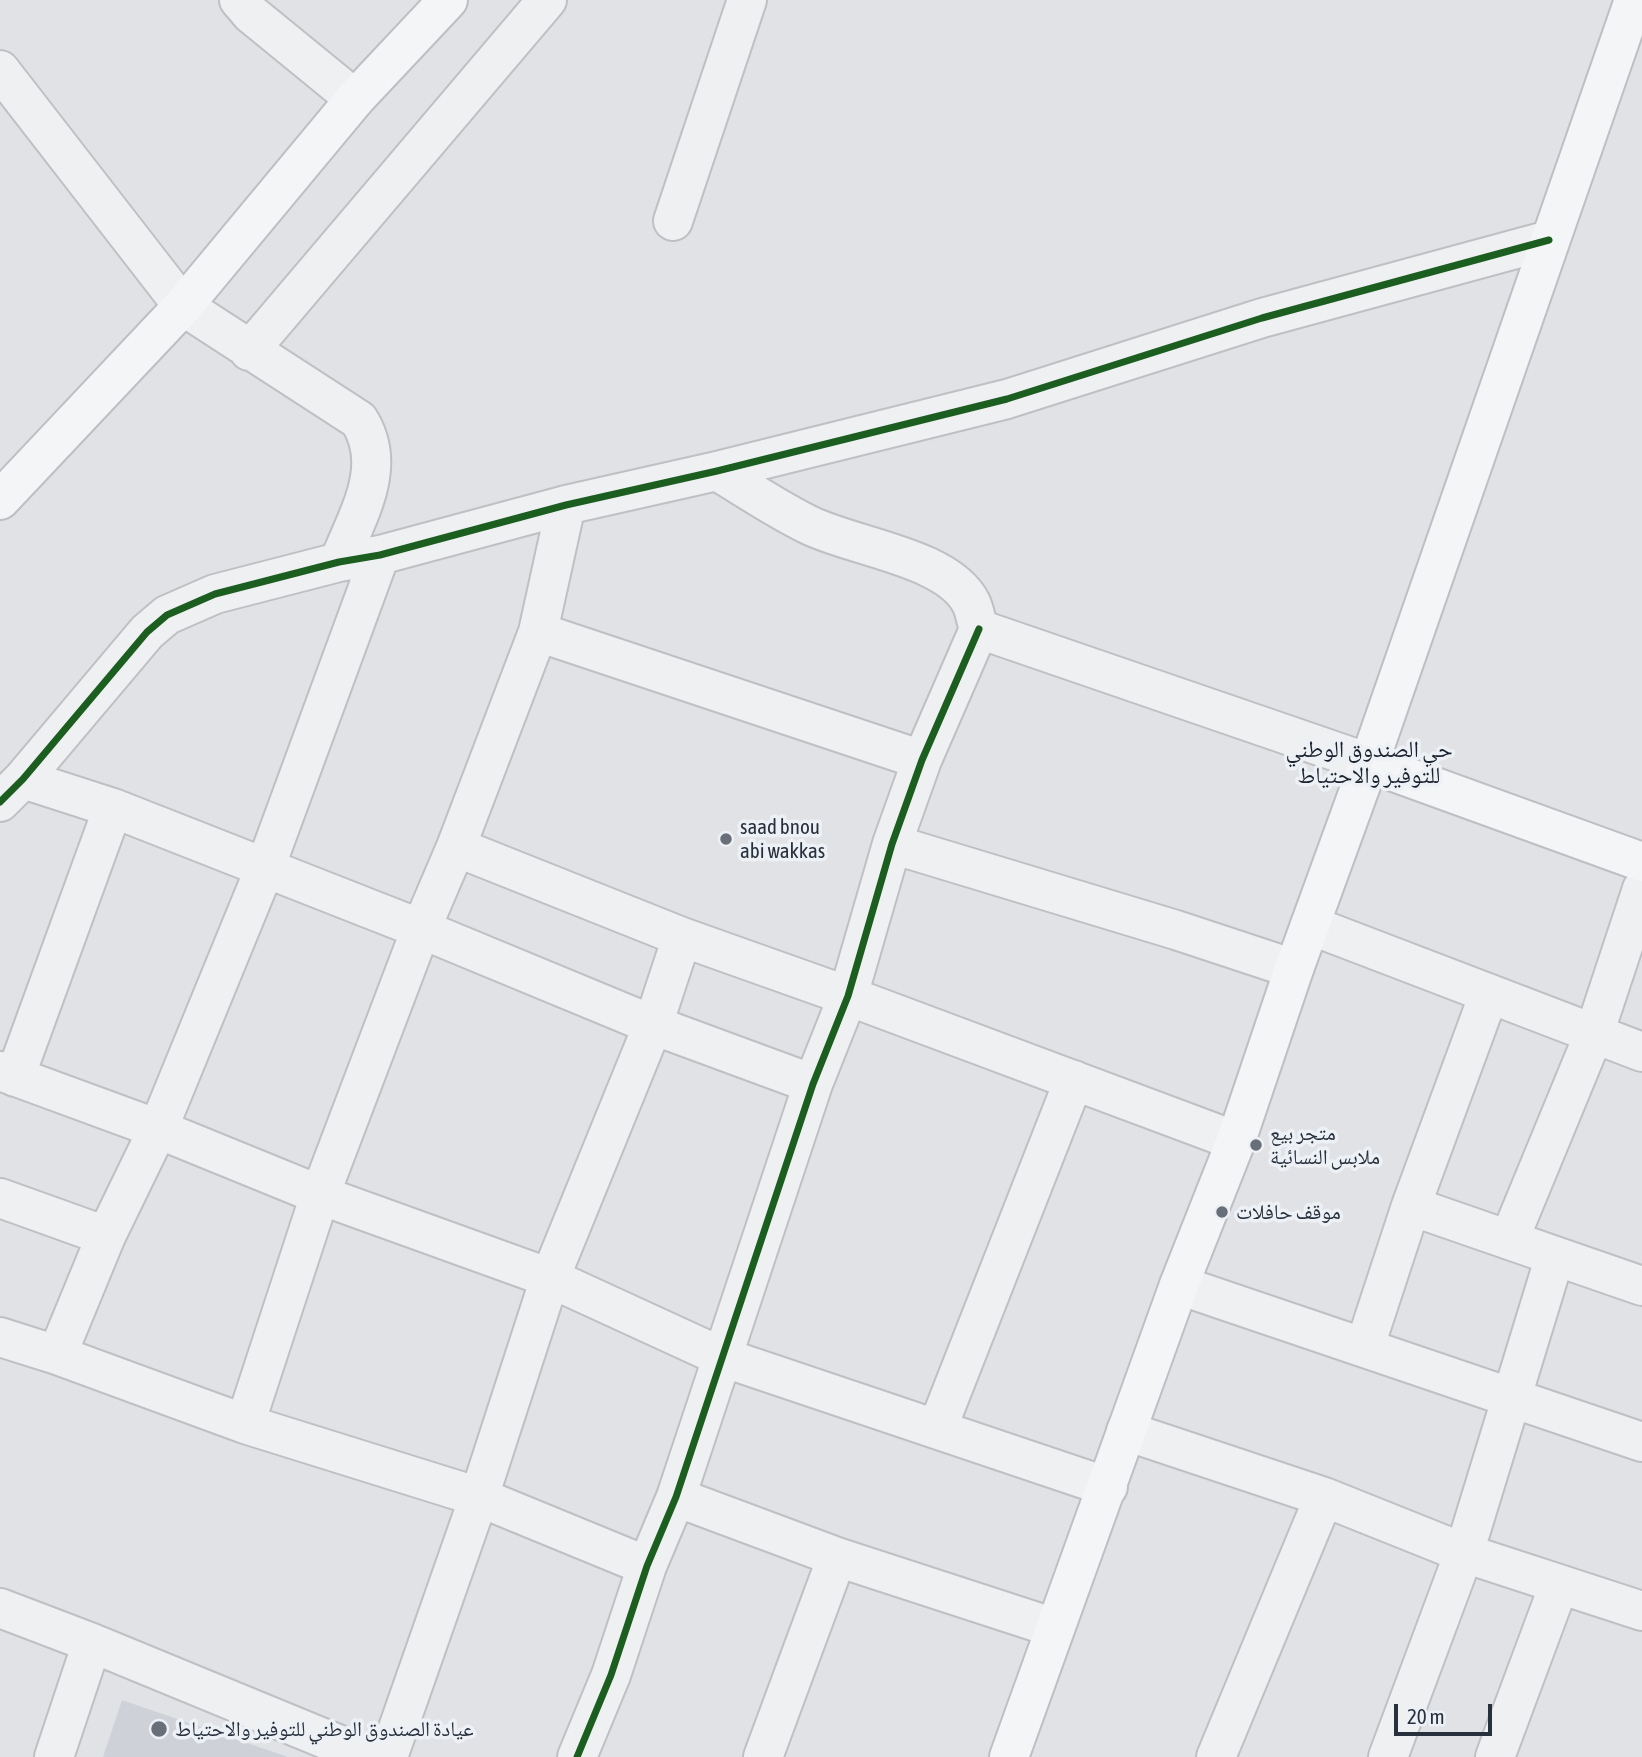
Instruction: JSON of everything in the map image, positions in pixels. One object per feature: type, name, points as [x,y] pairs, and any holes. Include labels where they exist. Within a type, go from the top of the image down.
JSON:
[{"type":"main road","points":[[0,500],[183,306],[355,99],[448,0]]},
{"type":"main road","points":[[1009,1757],[1179,1285],[1236,1141],[1634,0]]},
{"type":"main road","points":[[1369,763],[1642,862]]},
{"type":"street","points":[[239,0],[251,14],[355,99]]},
{"type":"street","points":[[249,351],[547,0]]},
{"type":"street","points":[[673,221],[747,0]]},
{"type":"street","points":[[0,70],[183,306],[359,420],[369,436],[373,460],[370,481],[339,562]]},
{"type":"street","points":[[12,790],[147,632],[167,615],[215,594],[339,562],[380,555],[566,505],[717,471],[1007,399],[1262,318],[1549,240]]},
{"type":"street","points":[[577,1757],[611,1675],[647,1566],[676,1496],[813,1084],[848,996],[892,844],[922,760],[979,629],[971,603],[953,582],[934,570],[811,526],[717,471]]},
{"type":"street","points":[[245,1424],[320,1195],[538,632],[566,505]]},
{"type":"street","points":[[57,1355],[106,1236],[158,1129],[265,868],[380,555]]},
{"type":"street","points":[[979,629],[1369,763]]},
{"type":"street","points":[[538,632],[922,760]]},
{"type":"street","points":[[12,790],[113,808],[421,929],[653,1025],[813,1084]]},
{"type":"street","points":[[113,808],[7,1074],[158,1129],[320,1195],[550,1278],[722,1357],[1108,1487]]},
{"type":"street","points":[[892,844],[1163,926],[1294,969]]},
{"type":"street","points":[[456,847],[682,937],[1236,1141]]},
{"type":"street","points":[[1509,1240],[1594,1034],[1642,889]]},
{"type":"street","points":[[1310,925],[1642,1052]]},
{"type":"street","points":[[388,1757],[479,1497],[550,1278],[653,1025],[682,937]]},
{"type":"street","points":[[1365,1346],[1410,1206],[1489,994]]},
{"type":"street","points":[[937,1429],[1074,1080]]},
{"type":"street","points":[[0,1198],[106,1236]]},
{"type":"street","points":[[1410,1206],[1642,1286]]},
{"type":"street","points":[[1388,1757],[1464,1553],[1555,1256]]},
{"type":"street","points":[[1179,1285],[1642,1442]]},
{"type":"street","points":[[0,1337],[57,1355],[245,1424],[479,1497],[647,1566]]},
{"type":"street","points":[[1126,1431],[1324,1497],[1464,1553],[1642,1611]]},
{"type":"street","points":[[676,1496],[837,1557],[1055,1628]]},
{"type":"street","points":[[1216,1757],[1324,1497]]},
{"type":"street","points":[[763,1757],[837,1557]]},
{"type":"street","points":[[1495,1757],[1559,1585]]},
{"type":"street","points":[[0,1608],[369,1757]]},
{"type":"street","points":[[54,1757],[92,1643]]},
{"type":"shaded area","name":"عيادة الصندوق الوطني للتوفير والاحتياط","points":[[122,1700],[288,1757],[103,1757]]},
{"type":"cycle path","points":[[0,802],[23,779],[147,632],[167,615],[215,594],[339,562],[380,555],[566,505],[717,471],[1007,399],[1262,318],[1549,240]]},
{"type":"cycle path","points":[[577,1757],[611,1675],[647,1566],[676,1497],[813,1084],[848,996],[892,844],[922,760],[979,629]]},
{"type":"place","name":"saad bnou abi wakkas","points":[[726,839]]},
{"type":"place","name":"متجر بيع ملابس النسائية","points":[[1256,1145]]},
{"type":"place","name":"موقف حافلات","points":[[1222,1212]]},
{"type":"place","name":"عيادة الصندوق الوطني للتوفير والاحتياط","points":[[159,1729]]},
{"type":"district","name":"حي الصندوق الوطني للتوفير والاحتياط","points":[[1369,763]]}]
